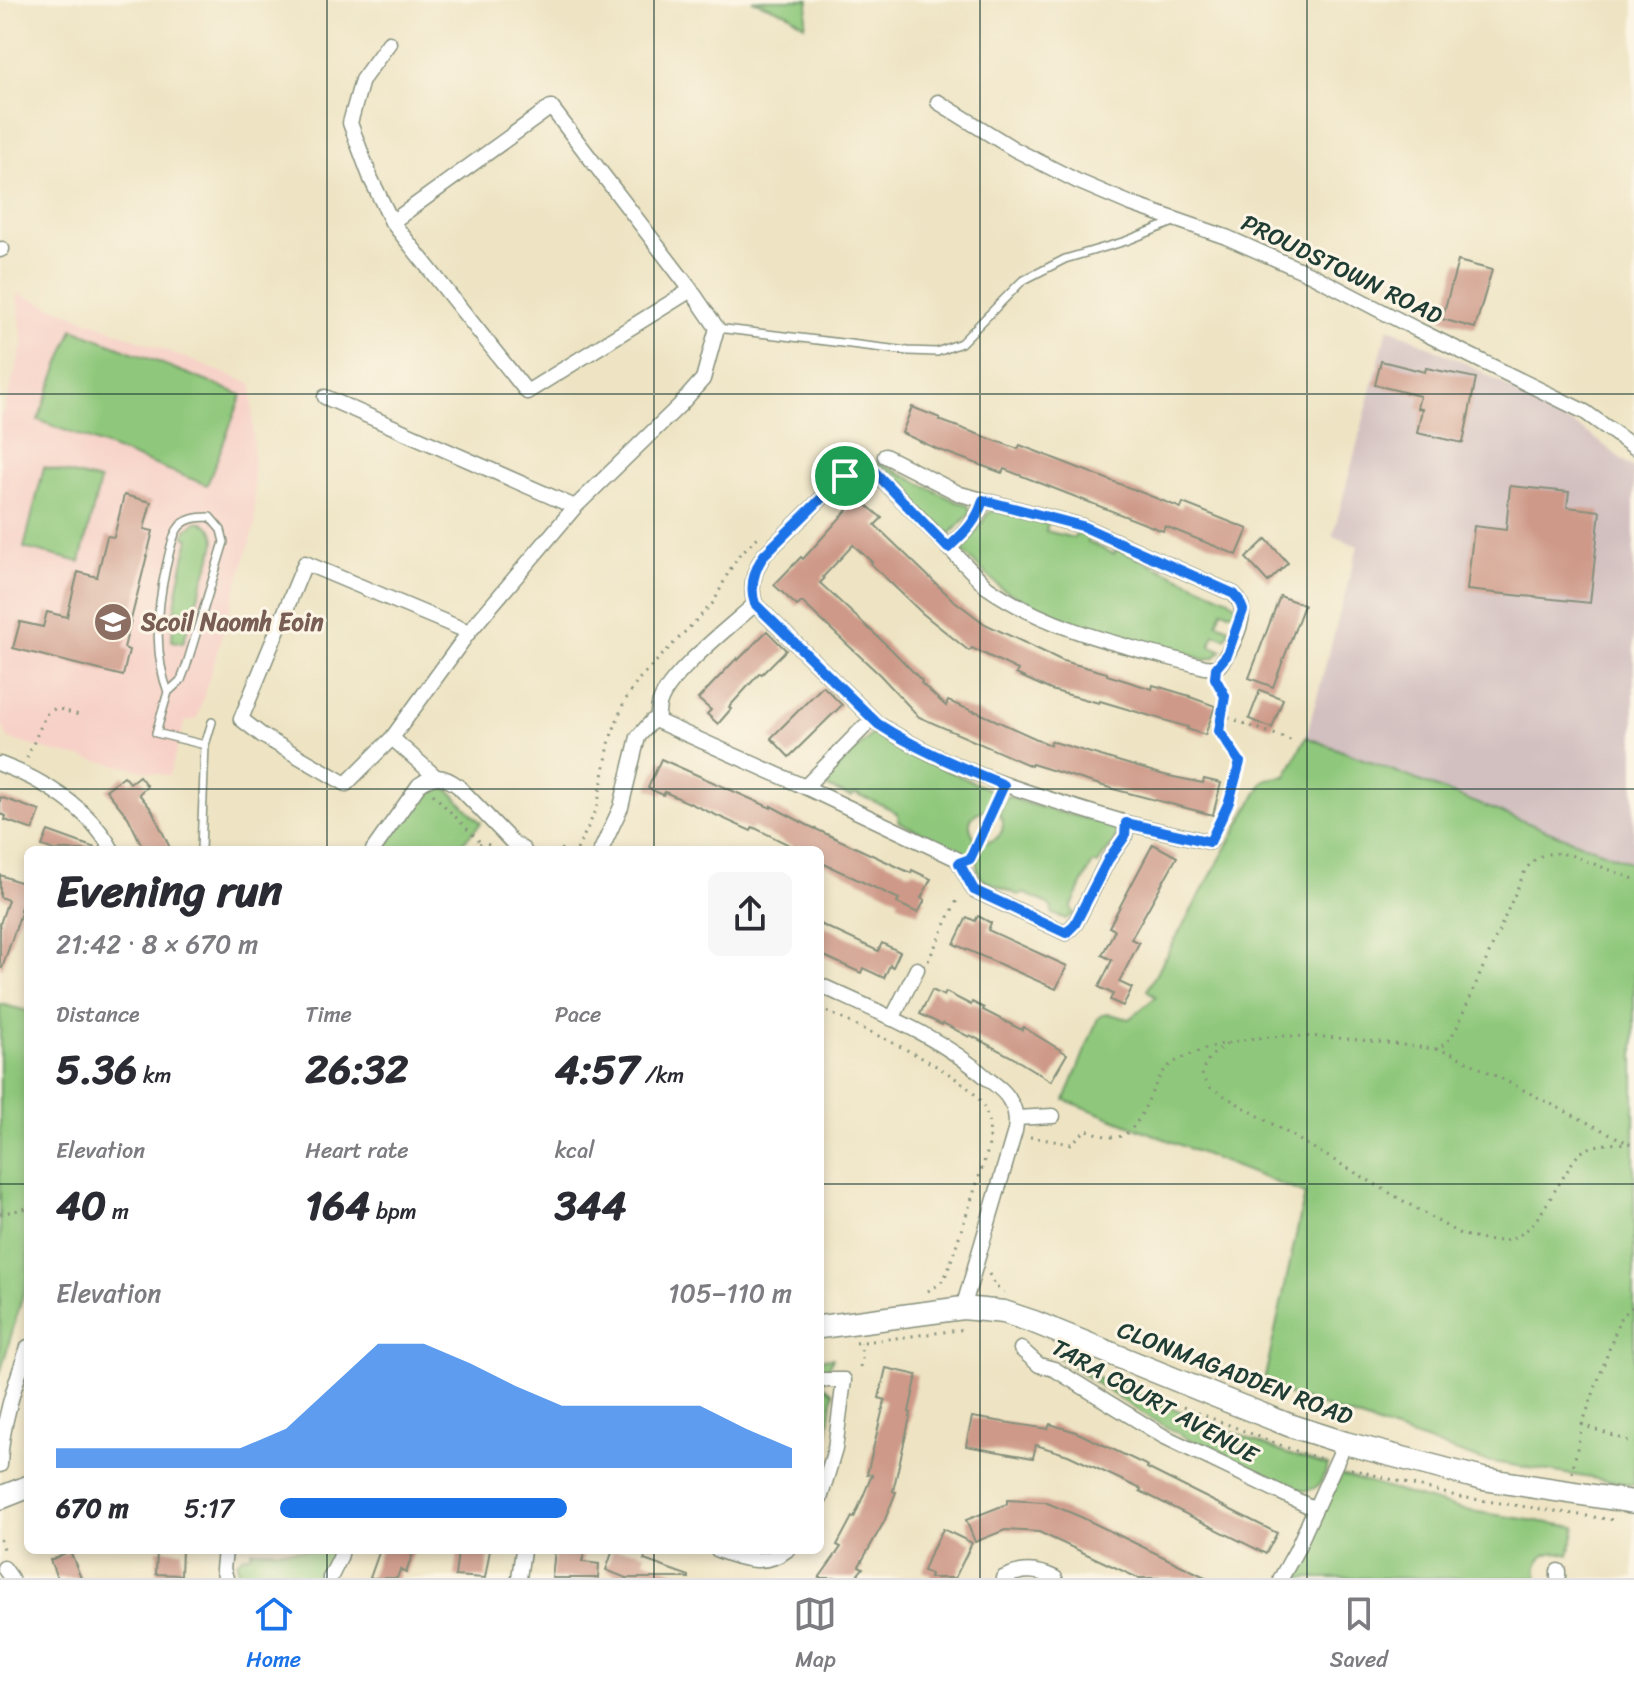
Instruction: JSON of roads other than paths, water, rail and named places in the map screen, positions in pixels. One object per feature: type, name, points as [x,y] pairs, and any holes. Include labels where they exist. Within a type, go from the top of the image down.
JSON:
[{"type":"street","points":[[389,43],[362,80],[350,123],[371,179],[392,222],[527,392],[691,290]]},
{"type":"street","name":"PROUDSTOWN ROAD","points":[[938,102],[1014,149],[1077,181],[1131,204],[1226,237],[1312,275],[1585,412],[1634,447]]},
{"type":"street","points":[[392,222],[551,107],[717,328],[703,379],[575,507],[469,632],[392,738],[346,784],[263,736],[241,719],[305,563],[469,632]]},
{"type":"street","points":[[325,397],[575,507]]},
{"type":"street","points":[[885,456],[960,494],[1082,526],[1234,594],[1243,610],[1227,655],[1216,668],[1205,667],[1066,629],[1004,599],[987,587],[870,467],[858,465],[764,555],[756,568],[751,593],[755,604],[878,724],[899,738],[1004,785],[1126,823],[1210,842]]},
{"type":"street","points":[[948,548],[973,524],[983,500]]},
{"type":"street","points":[[657,721],[661,700],[675,678],[755,604]]},
{"type":"street","points":[[603,846],[621,807],[638,737],[652,721],[805,787],[957,859],[974,890],[1066,933],[1075,924],[1108,860],[1125,836],[1126,823]]},
{"type":"street","points":[[805,787],[864,727]]},
{"type":"street","points":[[392,738],[429,780]]},
{"type":"street","points":[[0,764],[48,786],[93,824],[109,846]]},
{"type":"street","points":[[376,846],[429,780],[448,779],[518,846]]},
{"type":"street","points":[[892,1019],[917,969]]},
{"type":"street","points":[[824,987],[928,1037],[974,1066],[1007,1096],[1016,1118],[1015,1131],[963,1308]]},
{"type":"street","points":[[1016,1118],[1053,1116]]},
{"type":"street","name":"CLONMAGADDEN ROAD","points":[[824,1326],[963,1308],[1004,1312],[1289,1425],[1345,1443],[1483,1479],[1634,1502]]},
{"type":"street","name":"TARA COURT AVENUE","points":[[1021,1349],[1039,1365],[1054,1369],[1163,1436],[1315,1509]]},
{"type":"street","points":[[12,1493],[0,1465],[2,1437],[24,1358]]},
{"type":"street","points":[[824,1380],[844,1380],[835,1449],[824,1486]]},
{"type":"street","points":[[1281,1578],[1345,1443]]},
{"type":"street","points":[[225,1554],[223,1569],[226,1578]]},
{"type":"street","points":[[330,1578],[340,1554]]},
{"type":"street","points":[[519,1578],[522,1554]]},
{"type":"street","points":[[728,1554],[758,1561],[782,1554]]},
{"type":"street","points":[[1003,1578],[1016,1571],[1031,1571],[1055,1578]]},
{"type":"lane","points":[[717,328],[937,352],[961,343],[1022,281],[1065,259],[1126,241],[1178,220]]},
{"type":"lane","points":[[168,692],[160,671],[158,616],[169,556],[178,528],[193,517],[210,517],[221,530],[224,542],[186,667],[181,680],[168,692],[156,733],[205,745]]},
{"type":"lane","points":[[201,846],[205,745],[212,722]]},
{"type":"place","name":"Scoil Naomh Eoin","points":[[113,622]]}]
